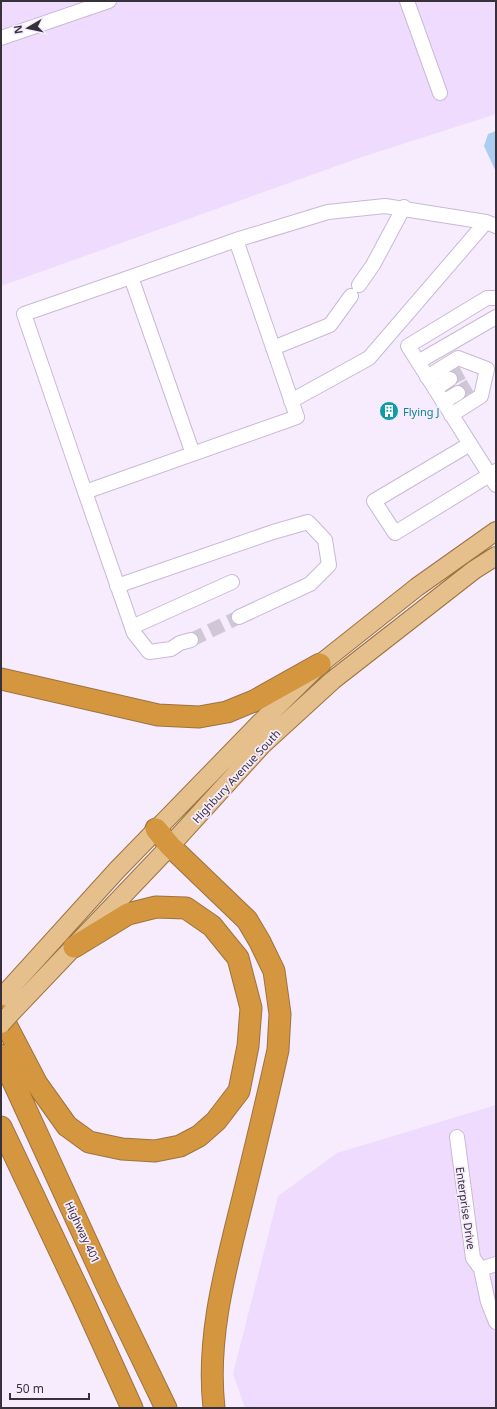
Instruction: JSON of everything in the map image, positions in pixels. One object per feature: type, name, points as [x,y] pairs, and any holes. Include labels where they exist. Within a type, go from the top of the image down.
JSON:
[{"type":"highway","points":[[1,679],[158,715],[199,716],[227,712],[254,701],[320,664]]},
{"type":"highway","points":[[156,829],[170,846],[247,920],[274,971],[280,1014],[278,1050],[227,1263],[215,1330],[212,1358],[214,1408]]},
{"type":"highway","points":[[3,1009],[37,1084],[67,1126],[89,1142],[122,1149],[154,1151],[180,1146],[199,1136],[216,1121],[239,1092],[248,1046],[251,1008],[238,958],[212,926],[186,908],[156,907],[128,914],[74,947]]},
{"type":"highway","name":"Highway 401","points":[[1,1055],[166,1408]]},
{"type":"highway","points":[[1,1127],[83,1300],[132,1408]]},
{"type":"highway","points":[[1,1154],[42,1237],[83,1300]]},
{"type":"main road","name":"Highbury Avenue South","points":[[3,1009],[117,870],[259,724],[320,664],[416,587],[496,531]]},
{"type":"main road","name":"Highbury Avenue South","points":[[3,1009],[74,947],[170,846],[263,744],[333,680],[468,575],[496,556]]},
{"type":"street","points":[[1,38],[109,1]]},
{"type":"street","points":[[407,1],[440,93]]},
{"type":"street","points":[[191,640],[180,643],[172,649],[149,652],[134,633],[24,314],[236,240],[328,212],[386,206],[404,207],[491,224]]},
{"type":"street","points":[[273,348],[330,325],[373,265],[404,207]]},
{"type":"street","points":[[291,401],[369,358],[491,224]]},
{"type":"street","points":[[85,492],[297,417],[236,240]]},
{"type":"street","points":[[131,277],[193,454]]},
{"type":"street","points":[[413,354],[487,298],[496,298]]},
{"type":"street","points":[[413,354],[496,304]]},
{"type":"street","points":[[413,354],[496,317]]},
{"type":"street","points":[[413,354],[470,444],[494,477],[395,533],[374,500],[470,444]]},
{"type":"street","points":[[427,377],[458,358],[492,366]]},
{"type":"street","points":[[465,371],[492,366]]},
{"type":"street","points":[[473,384],[492,366]]},
{"type":"street","points":[[451,414],[481,396],[492,366]]},
{"type":"street","points":[[435,389],[450,379]]},
{"type":"street","points":[[443,402],[458,392]]},
{"type":"street","points":[[117,586],[273,532],[308,522],[325,540],[329,565],[310,584],[239,617]]},
{"type":"street","points":[[132,627],[232,582]]},
{"type":"street","name":"Enterprise Drive","points":[[457,1137],[473,1258],[481,1269],[488,1302],[496,1322]]},
{"type":"street","points":[[481,1269],[496,1264]]},
{"type":"shaded area","points":[[1,1],[496,1],[496,114],[359,158],[1,286]]},
{"type":"shaded area","points":[[496,1105],[496,1408],[245,1408],[233,1374],[278,1196],[337,1153]]},
{"type":"water","points":[[496,131],[496,172],[484,146],[488,134]]},
{"type":"tunnel","points":[[450,379],[465,371]]},
{"type":"tunnel","points":[[458,393],[473,384]]},
{"type":"tunnel","points":[[191,640],[239,617]]},
{"type":"place","name":"Flying J","points":[[389,411]]}]
